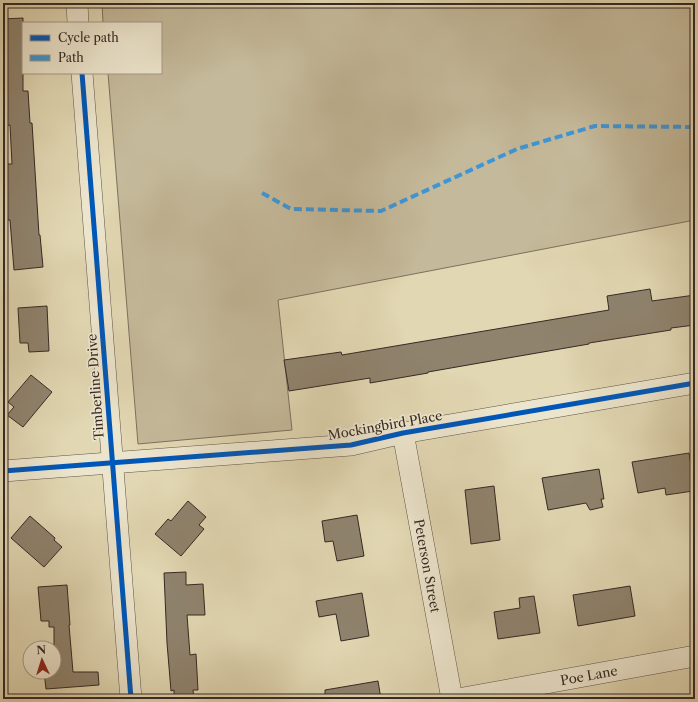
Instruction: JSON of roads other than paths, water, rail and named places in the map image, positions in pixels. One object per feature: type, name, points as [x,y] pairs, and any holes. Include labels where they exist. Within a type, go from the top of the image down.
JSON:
[{"type":"street","points":[[77,3],[78,22]]},
{"type":"street","name":"Timberline Drive","points":[[82,74],[131,699]]},
{"type":"street","name":"Mockingbird Place","points":[[3,471],[351,445],[403,433],[695,383]]},
{"type":"street","name":"Peterson Street","points":[[403,433],[452,699]]},
{"type":"street","name":"Poe Lane","points":[[458,699],[695,656]]}]
